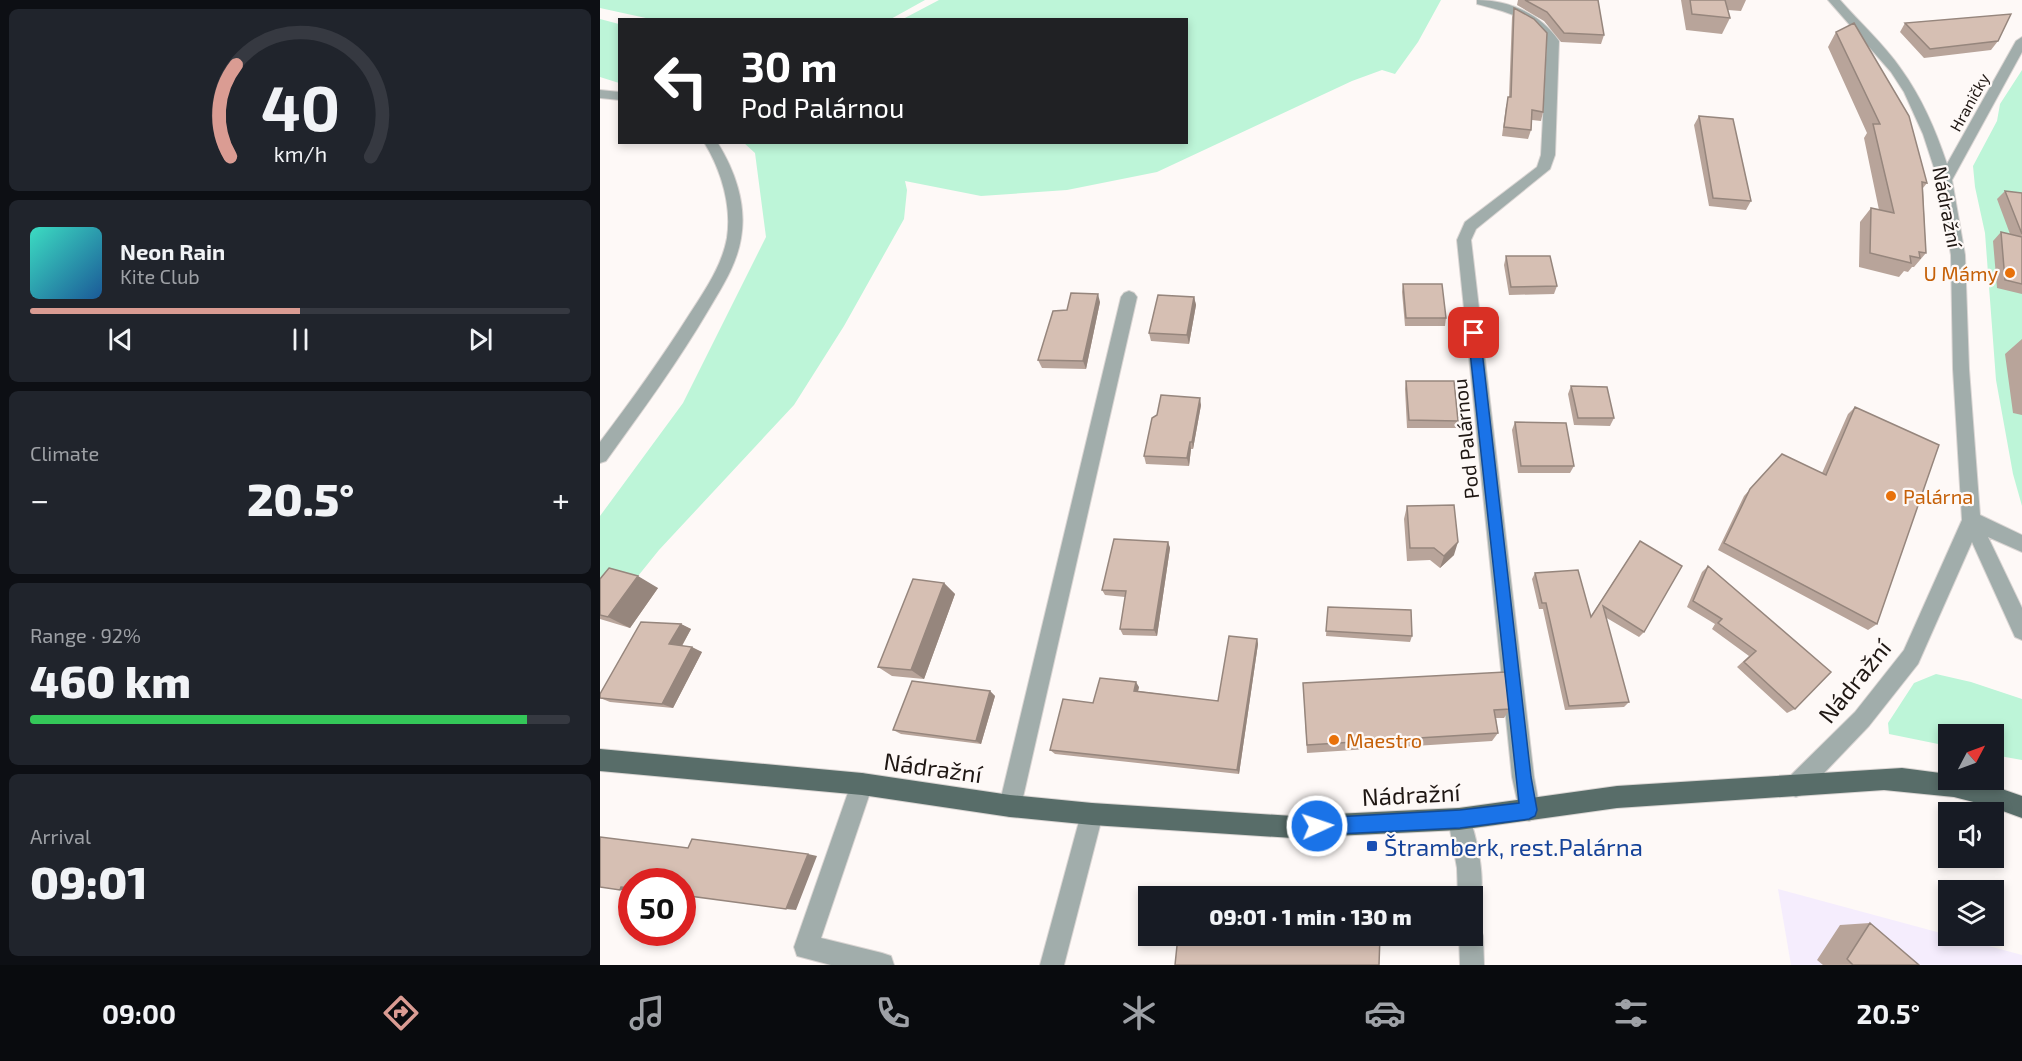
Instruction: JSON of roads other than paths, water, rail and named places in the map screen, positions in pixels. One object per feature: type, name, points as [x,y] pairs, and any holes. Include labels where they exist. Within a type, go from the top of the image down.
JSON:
[{"type":"main road","name":"Nádražní","points":[[600,760],[862,784],[1010,806],[1092,814],[1293,827],[1460,819],[1617,797],[1796,786]]},
{"type":"main road","points":[[1796,786],[1863,780],[1911,779],[1965,788],[2001,798],[2022,807]]},
{"type":"street","name":"Nádražní","points":[[1834,0],[1896,70],[1910,92],[1930,134],[1945,180],[1958,255],[1961,369],[1971,520],[2022,630]]},
{"type":"street","name":"Pod Palárnou","points":[[1481,2],[1536,21],[1547,30],[1553,41],[1548,155],[1543,169],[1470,226],[1464,240],[1522,765],[1529,810]]},
{"type":"street","name":"Hraničky","points":[[1945,180],[2022,41]]},
{"type":"street","points":[[600,94],[618,96]]},
{"type":"street","points":[[600,456],[678,348],[726,264],[734,238],[736,213],[729,182],[718,153],[711,144]]},
{"type":"street","points":[[1010,806],[1129,297]]},
{"type":"street","name":"Nádražní","points":[[1796,786],[1862,719],[1911,657],[1947,581],[1971,520]]},
{"type":"street","points":[[1971,520],[2022,544]]},
{"type":"street","points":[[862,784],[806,947],[882,965]]},
{"type":"street","points":[[1052,965],[1092,814]]},
{"type":"street","points":[[1460,819],[1469,868],[1470,886]]},
{"type":"street","points":[[1471,946],[1472,965]]},
{"type":"place","name":"U Mámy","points":[[2010,273]]},
{"type":"place","name":"Palárna","points":[[1891,496]]},
{"type":"place","name":"Maestro","points":[[1334,740]]},
{"type":"place","name":"Štramberk, rest.Palárna","points":[[1372,846]]}]
